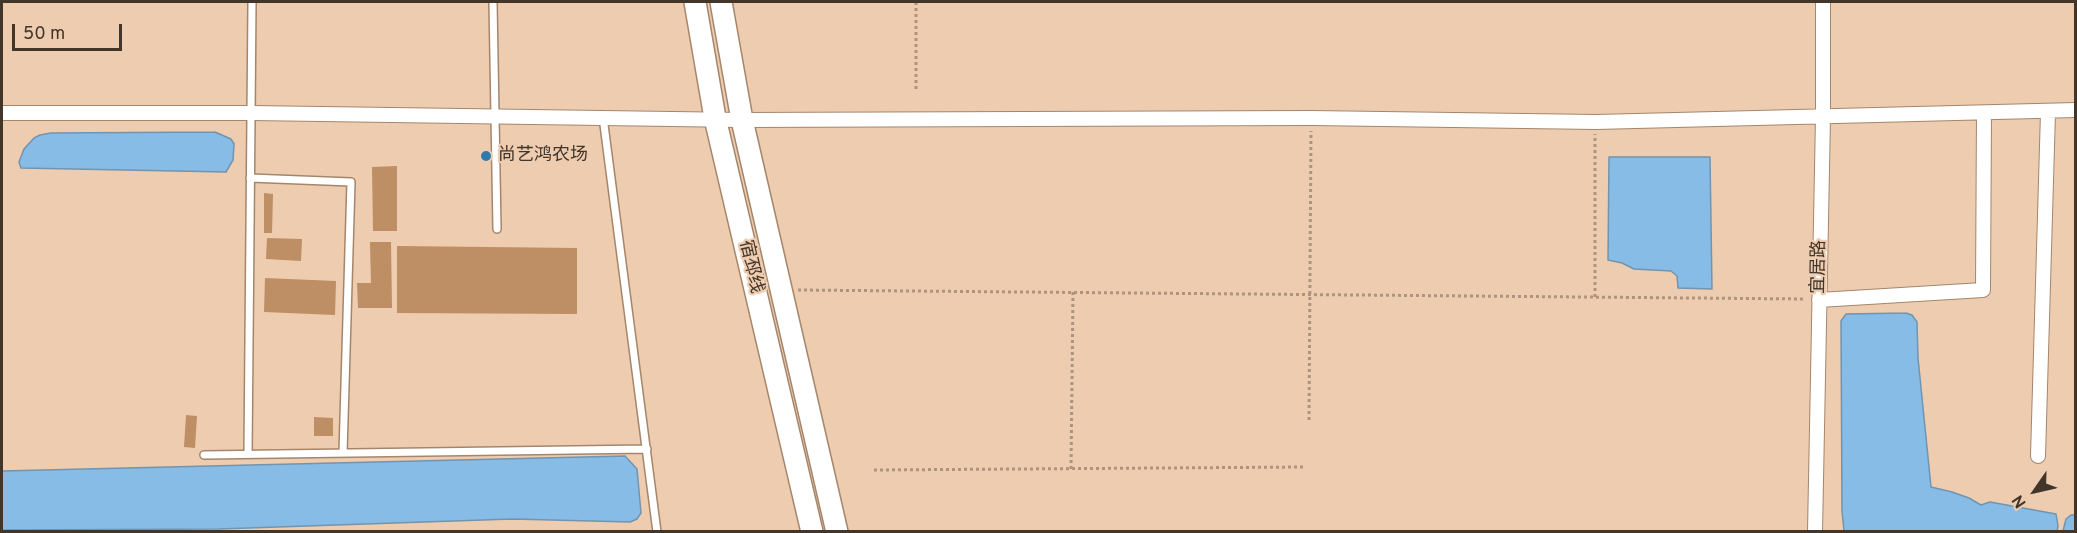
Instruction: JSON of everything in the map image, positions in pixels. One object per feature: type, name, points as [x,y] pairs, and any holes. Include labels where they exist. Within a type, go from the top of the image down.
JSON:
[{"type":"main road","name":"宿邳线","points":[[695,2],[715,118],[812,531]]},
{"type":"main road","name":"宿邳线","points":[[721,2],[742,120],[837,531]]},
{"type":"street","name":"宜居路","points":[[1815,531],[1823,2]]},
{"type":"street","points":[[2,113],[252,113],[742,120],[1311,118],[1596,122],[2076,110]]},
{"type":"street","points":[[2038,456],[2048,112]]},
{"type":"street","points":[[1819,300],[1983,290],[1984,113]]},
{"type":"lane","points":[[248,454],[252,2]]},
{"type":"lane","points":[[494,2],[497,229]]},
{"type":"lane","points":[[603,117],[657,531]]},
{"type":"lane","points":[[250,178],[351,182],[343,453]]},
{"type":"lane","points":[[204,455],[646,449]]},
{"type":"path","points":[[916,2],[916,91]]},
{"type":"path","points":[[1309,420],[1311,118]]},
{"type":"path","points":[[1595,297],[1596,122]]},
{"type":"path","points":[[781,290],[1819,300]]},
{"type":"path","points":[[1071,469],[1073,292]]},
{"type":"path","points":[[874,470],[1305,467]]},
{"type":"water","points":[[215,132],[231,139],[234,144],[233,160],[226,172],[21,168],[19,162],[24,149],[34,138],[51,133]]},
{"type":"water","points":[[1609,157],[1710,157],[1712,289],[1678,288],[1677,276],[1671,271],[1634,269],[1608,260]]},
{"type":"water","points":[[1906,313],[1912,315],[1917,322],[1918,358],[1931,487],[1969,498],[1981,505],[1990,502],[2056,514],[2057,531],[1844,531],[1841,321],[1846,314]]},
{"type":"water","points":[[625,456],[637,469],[641,513],[637,519],[630,522],[512,519],[219,529],[2,530],[2,471]]},
{"type":"water","points":[[2075,515],[2075,531],[2063,531],[2066,519]]},
{"type":"building","points":[[397,166],[397,231],[373,231],[372,167]]},
{"type":"building","points":[[264,193],[273,194],[272,233],[264,233]]},
{"type":"building","points":[[267,238],[302,239],[301,261],[266,259]]},
{"type":"building","points":[[370,242],[391,242],[392,308],[358,308],[357,283],[371,283]]},
{"type":"building","points":[[397,246],[577,248],[577,314],[397,313]]},
{"type":"building","points":[[265,278],[336,281],[335,315],[264,312]]},
{"type":"building","points":[[186,415],[197,416],[195,448],[184,447]]},
{"type":"building","points":[[314,417],[333,418],[333,436],[314,436]]},
{"type":"place","name":"尚艺鸿农场","points":[[486,156]]}]
